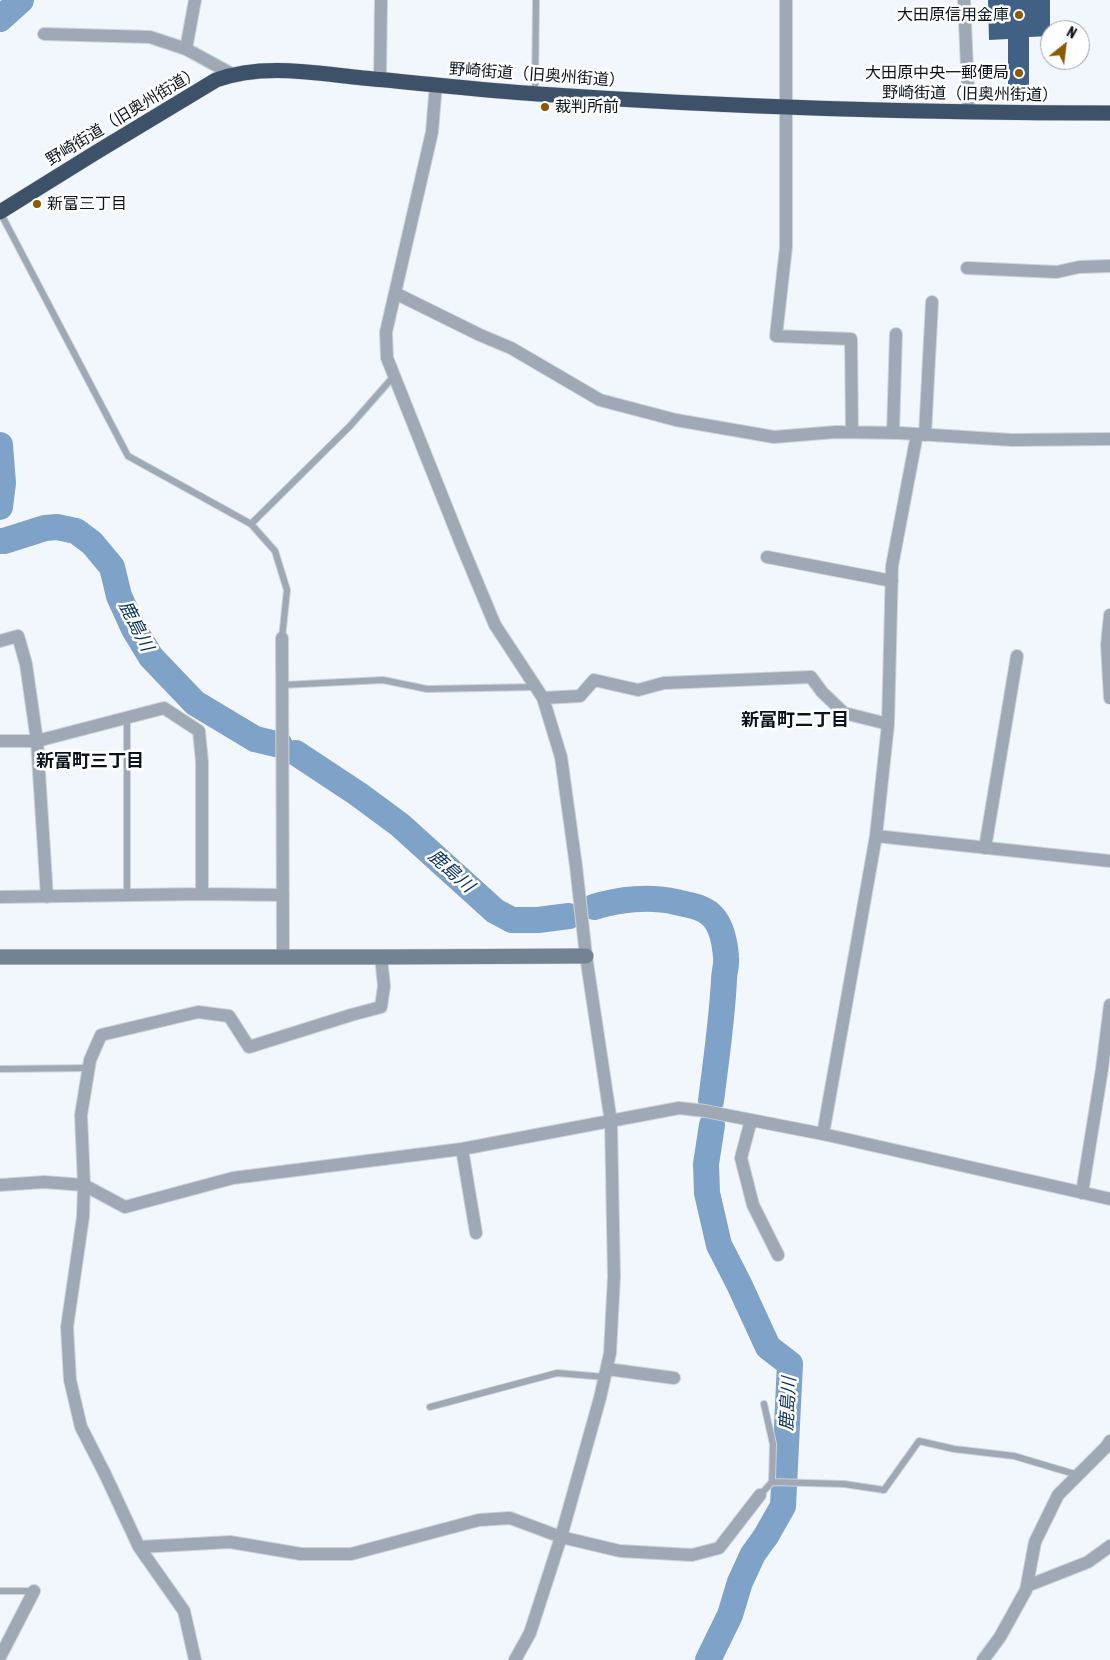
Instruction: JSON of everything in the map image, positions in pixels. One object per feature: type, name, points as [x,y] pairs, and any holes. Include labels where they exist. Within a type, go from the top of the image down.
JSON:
[{"type":"highway","name":"野崎街道（旧奥州街道）","points":[[0,212],[216,80],[232,74],[252,71],[268,70],[380,79],[535,94],[690,103],[969,113],[1110,113]]},
{"type":"street","points":[[186,49],[195,0]]},
{"type":"street","points":[[380,79],[381,0]]},
{"type":"street","points":[[786,0],[786,247],[776,336],[851,339],[852,432]]},
{"type":"street","points":[[964,0],[969,113]]},
{"type":"street","points":[[44,34],[150,37],[186,49],[232,74]]},
{"type":"street","points":[[436,84],[432,132],[386,332],[388,358],[495,625],[543,698],[561,757],[586,956],[611,1122],[614,1277],[610,1353],[600,1398],[561,1537],[530,1633],[515,1660]]},
{"type":"street","points":[[967,268],[1057,272],[1080,267],[1110,266]]},
{"type":"street","points":[[395,293],[480,335],[511,348],[600,400],[676,420],[774,437],[852,432],[1012,440],[1110,439]]},
{"type":"street","points":[[823,1134],[876,836],[888,724],[892,566],[921,434],[932,302]]},
{"type":"street","points":[[893,433],[896,334]]},
{"type":"street","points":[[767,558],[892,581]]},
{"type":"street","points":[[1110,615],[1107,645],[1110,698]]},
{"type":"street","points":[[0,641],[18,636],[26,664],[37,741],[47,897]]},
{"type":"street","points":[[282,638],[283,956]]},
{"type":"street","points":[[986,848],[1017,656]]},
{"type":"street","points":[[543,698],[580,696],[594,680],[638,690],[664,683],[811,676],[822,692],[844,713],[888,724]]},
{"type":"street","points":[[0,741],[37,741],[127,716],[164,708],[199,731],[202,762],[202,894]]},
{"type":"street","points":[[876,836],[1110,861]]},
{"type":"street","points":[[0,897],[202,894],[283,895]]},
{"type":"street","points":[[0,957],[283,956],[381,958],[586,956]]},
{"type":"street","points":[[195,1660],[184,1611],[139,1548],[81,1427],[70,1380],[67,1327],[83,1217],[84,1185],[81,1115],[90,1060],[101,1035],[198,1012],[228,1016],[249,1047],[381,1007],[384,986],[381,958]]},
{"type":"street","points":[[1082,1192],[1105,1088],[1110,1004]]},
{"type":"street","points":[[0,1185],[44,1182],[84,1185],[125,1207],[233,1178],[462,1149],[611,1122],[655,1111],[679,1108],[823,1134],[1110,1199]]},
{"type":"street","points":[[751,1120],[740,1158],[753,1205],[778,1255]]},
{"type":"street","points":[[462,1149],[476,1233]]},
{"type":"street","points":[[606,1373],[674,1378]]},
{"type":"street","points":[[983,1660],[1000,1637],[1027,1586],[1035,1542],[1058,1495],[1110,1441]]},
{"type":"street","points":[[139,1548],[230,1542],[301,1554],[351,1554],[479,1520],[510,1518],[561,1537],[620,1551],[692,1555],[719,1548],[760,1495]]},
{"type":"street","points":[[1027,1586],[1088,1562],[1110,1546]]},
{"type":"street","points":[[0,1657],[34,1591]]},
{"type":"lane","points":[[535,94],[536,0]]},
{"type":"lane","points":[[0,212],[128,456],[251,524],[275,552],[287,590],[282,638]]},
{"type":"lane","points":[[251,524],[350,426],[394,376]]},
{"type":"lane","points":[[283,685],[383,680],[427,689],[535,686]]},
{"type":"lane","points":[[127,716],[127,896]]},
{"type":"lane","points":[[0,1069],[89,1068]]},
{"type":"lane","points":[[430,1407],[557,1373],[606,1373]]},
{"type":"lane","points":[[760,1495],[772,1482],[772,1444],[764,1404]]},
{"type":"lane","points":[[772,1482],[844,1484],[884,1490],[918,1442],[954,1449],[1014,1456],[1078,1475]]},
{"type":"lane","points":[[0,1591],[34,1591]]},
{"type":"building","name":"大田原信用金庫","points":[[988,0],[1050,0],[1050,20],[1040,20],[1040,36],[1029,37],[1029,90],[1008,90],[1008,39],[989,40]]},
{"type":"waterway","name":"鹿島川","points":[[0,19],[21,0]]},
{"type":"waterway","name":"鹿島川","points":[[0,445],[3,483],[0,507]]},
{"type":"waterway","name":"鹿島川","points":[[0,541],[45,528],[57,527],[76,531],[92,543],[112,567],[119,596],[134,629],[151,657],[195,703],[255,739],[280,745]]},
{"type":"waterway","name":"鹿島川","points":[[296,753],[358,794],[400,825],[495,911],[512,920],[538,920],[569,916]]},
{"type":"waterway","name":"鹿島川","points":[[594,907],[635,899],[666,900],[702,909],[717,922],[724,942],[726,963],[711,1101]]},
{"type":"waterway","name":"鹿島川","points":[[708,1660],[730,1615],[740,1582],[753,1554],[783,1506],[790,1364],[768,1347],[719,1245],[707,1193],[706,1164],[712,1125]]},
{"type":"place","name":"大田原信用金庫","points":[[1019,15]]},
{"type":"place","name":"大田原中央一郵便局","points":[[1019,73]]},
{"type":"place","name":"裁判所前","points":[[545,107]]},
{"type":"place","name":"新富三丁目","points":[[37,204]]},
{"type":"district","name":"新富町二丁目","points":[[795,720]]},
{"type":"district","name":"新富町三丁目","points":[[90,761]]}]
